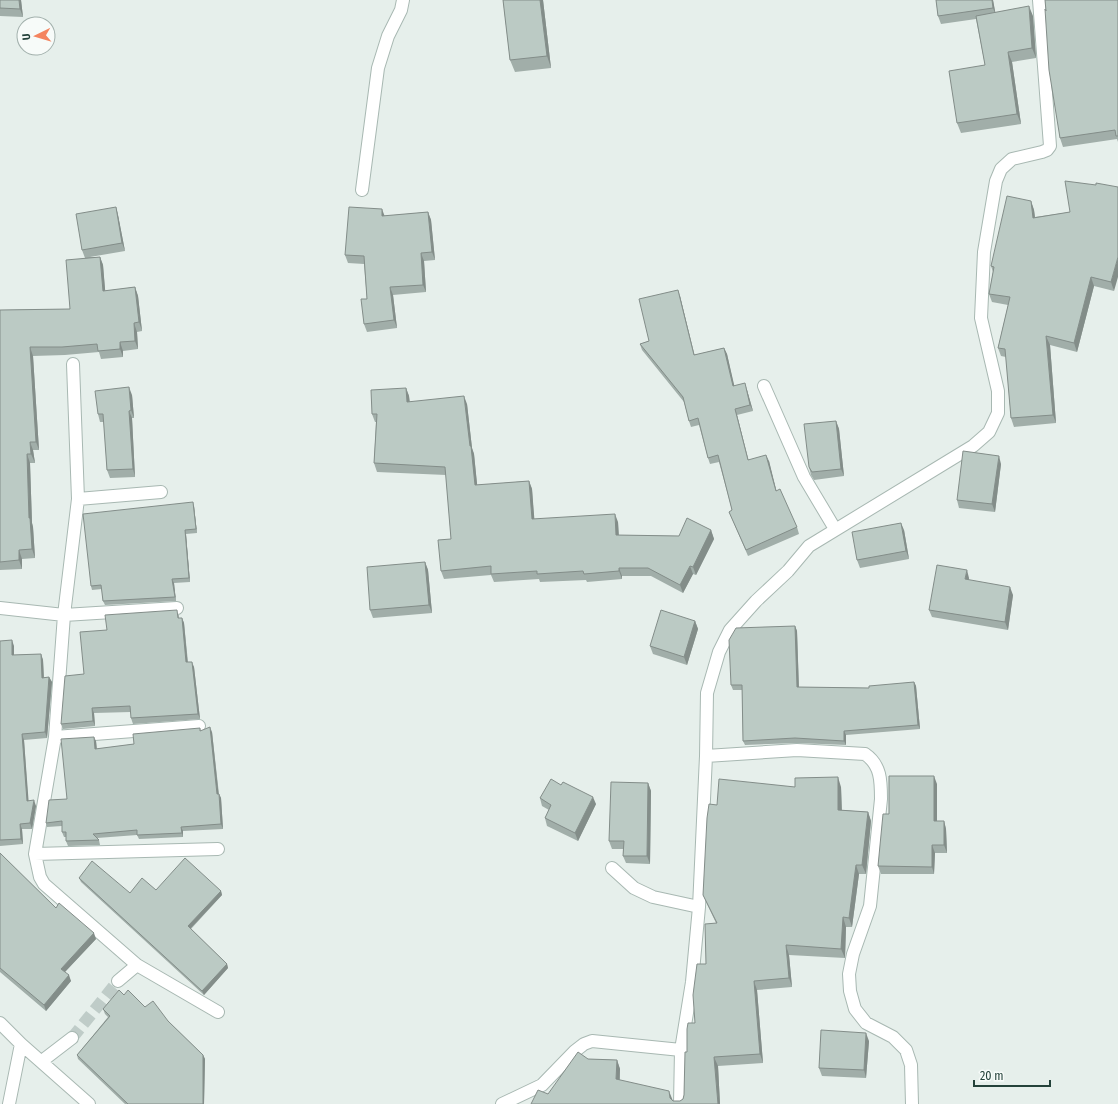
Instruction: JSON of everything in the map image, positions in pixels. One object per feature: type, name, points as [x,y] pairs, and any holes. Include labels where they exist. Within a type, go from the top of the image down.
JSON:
[{"type":"street","points":[[362,190],[378,68],[388,36],[401,10],[403,0]]},
{"type":"street","points":[[680,1104],[681,1050],[692,982],[699,907],[706,756],[706,693],[719,652],[730,630],[756,601],[788,571],[809,546],[973,446],[989,432],[998,414],[998,392],[981,318],[984,252],[996,181],[1001,169],[1012,159],[1042,152],[1047,150],[1050,146],[1039,0]]},
{"type":"street","points":[[73,364],[78,498],[64,615],[55,737],[35,854],[40,877],[44,884],[137,965],[218,1012]]},
{"type":"street","points":[[764,386],[804,477],[835,529]]},
{"type":"street","points":[[78,498],[161,492]]},
{"type":"street","points":[[0,608],[64,615],[177,608]]},
{"type":"street","points":[[55,737],[199,726]]},
{"type":"street","points":[[706,756],[797,750],[865,754],[872,759],[878,769],[881,782],[881,799],[870,906],[853,954],[849,974],[850,991],[855,1009],[866,1023],[894,1037],[906,1050],[911,1065],[912,1104]]},
{"type":"street","points":[[35,854],[218,849]]},
{"type":"street","points":[[612,868],[634,888],[652,898],[699,907]]},
{"type":"street","points":[[118,981],[137,965]]},
{"type":"street","points":[[0,1023],[21,1044],[89,1104]]},
{"type":"street","points":[[42,1061],[72,1038]]},
{"type":"street","points":[[502,1104],[542,1084],[575,1051],[584,1044],[592,1041],[681,1050]]},
{"type":"street","points":[[9,1104],[21,1044]]},
{"type":"building","points":[[0,0],[19,0],[20,9],[0,8]]},
{"type":"building","points":[[503,0],[540,0],[547,56],[510,60]]},
{"type":"building","points":[[936,0],[992,0],[993,8],[938,16]]},
{"type":"building","points":[[1045,0],[1118,0],[1118,136],[1116,136],[1115,130],[1060,138],[1049,70]]},
{"type":"building","points":[[1029,6],[1032,48],[1008,52],[1017,114],[957,123],[949,71],[985,65],[976,16]]},
{"type":"building","points":[[1065,181],[1096,185],[1096,183],[1118,187],[1118,257],[1111,282],[1091,277],[1074,343],[1046,336],[1053,415],[1011,418],[1005,349],[998,348],[1010,297],[989,294],[994,267],[991,266],[1007,196],[1031,201],[1033,218],[1070,212]]},
{"type":"building","points":[[116,207],[122,243],[82,250],[76,214]]},
{"type":"building","points":[[349,207],[382,209],[382,216],[428,212],[432,252],[421,253],[423,285],[390,287],[394,320],[364,324],[361,299],[367,299],[364,256],[345,255]]},
{"type":"building","points":[[100,257],[103,291],[135,287],[139,322],[134,323],[135,341],[120,342],[120,349],[98,351],[97,344],[62,347],[30,347],[36,442],[30,442],[31,454],[27,454],[29,518],[32,549],[19,550],[19,560],[0,562],[0,310],[70,309],[66,260]]},
{"type":"building","points":[[678,290],[694,355],[724,348],[733,386],[745,383],[750,405],[735,409],[748,460],[766,455],[776,491],[780,489],[797,527],[746,550],[729,512],[732,510],[718,455],[708,458],[698,418],[689,421],[683,397],[640,344],[649,341],[639,299]]},
{"type":"building","points":[[129,387],[133,469],[107,470],[103,414],[98,414],[95,391]]},
{"type":"building","points":[[406,388],[407,402],[464,396],[475,485],[529,481],[532,519],[615,514],[616,535],[679,536],[687,518],[711,530],[693,567],[690,566],[680,585],[648,568],[619,568],[619,571],[584,574],[583,571],[537,574],[537,571],[491,574],[491,566],[441,571],[438,540],[451,539],[445,467],[374,463],[377,414],[372,414],[371,390]]},
{"type":"building","points":[[836,421],[841,469],[812,472],[809,467],[804,424]]},
{"type":"building","points":[[963,451],[999,456],[992,504],[957,500]]},
{"type":"building","points":[[193,502],[196,529],[185,530],[189,578],[172,579],[175,597],[103,601],[101,585],[91,586],[83,514]]},
{"type":"building","points":[[901,523],[906,551],[857,560],[852,532]]},
{"type":"building","points":[[425,562],[429,605],[370,610],[367,567]]},
{"type":"building","points":[[937,565],[967,570],[965,579],[1010,587],[1005,622],[929,610]]},
{"type":"building","points":[[177,610],[178,618],[182,618],[186,662],[192,662],[198,714],[131,718],[130,706],[92,708],[93,721],[61,724],[65,676],[84,674],[80,632],[107,630],[105,615]]},
{"type":"building","points":[[661,610],[695,621],[684,657],[650,646]]},
{"type":"building","points":[[795,626],[797,687],[869,688],[869,686],[914,682],[918,725],[844,731],[844,741],[795,738],[743,741],[742,685],[731,685],[729,640],[736,628]]},
{"type":"building","points":[[12,640],[12,655],[41,654],[42,678],[49,677],[45,732],[22,734],[27,801],[34,800],[30,823],[20,824],[21,839],[0,840],[0,641]]},
{"type":"building","points":[[210,727],[217,794],[219,794],[221,824],[181,827],[182,833],[137,835],[137,830],[93,834],[99,840],[66,841],[66,832],[62,832],[62,821],[46,823],[49,800],[67,799],[61,739],[94,737],[95,749],[134,744],[133,734],[200,728],[200,731]]},
{"type":"building","points":[[889,776],[934,776],[934,821],[944,821],[944,845],[932,845],[932,867],[878,866],[883,814],[889,814]]},
{"type":"building","points":[[838,777],[838,810],[868,812],[862,865],[856,865],[849,918],[843,917],[841,949],[786,945],[789,978],[754,981],[760,1054],[714,1057],[718,1104],[531,1104],[538,1090],[548,1094],[578,1052],[588,1059],[617,1060],[616,1079],[669,1091],[670,1098],[673,1101],[680,1101],[683,1099],[685,1052],[687,1052],[687,1029],[688,1023],[695,1023],[693,995],[697,964],[706,964],[705,924],[717,923],[703,895],[707,818],[709,804],[717,805],[719,779],[795,787],[795,778]]},
{"type":"building","points":[[551,779],[561,785],[563,782],[593,797],[575,833],[545,818],[551,805],[540,798]]},
{"type":"building","points":[[611,782],[648,783],[647,856],[623,856],[624,841],[609,841]]},
{"type":"building","points":[[0,853],[56,908],[59,903],[94,933],[61,969],[69,975],[44,1005],[0,968]]},
{"type":"building","points":[[185,858],[221,891],[188,926],[227,964],[202,991],[79,878],[92,861],[130,893],[142,878],[156,890]]},
{"type":"building","points":[[119,990],[124,995],[128,990],[145,1007],[153,1001],[168,1021],[203,1055],[203,1104],[128,1104],[77,1055],[110,1016],[103,1009]]},
{"type":"building","points":[[821,1030],[866,1033],[864,1070],[819,1068]]},
{"type":"tunnel","points":[[72,1038],[118,981]]}]
